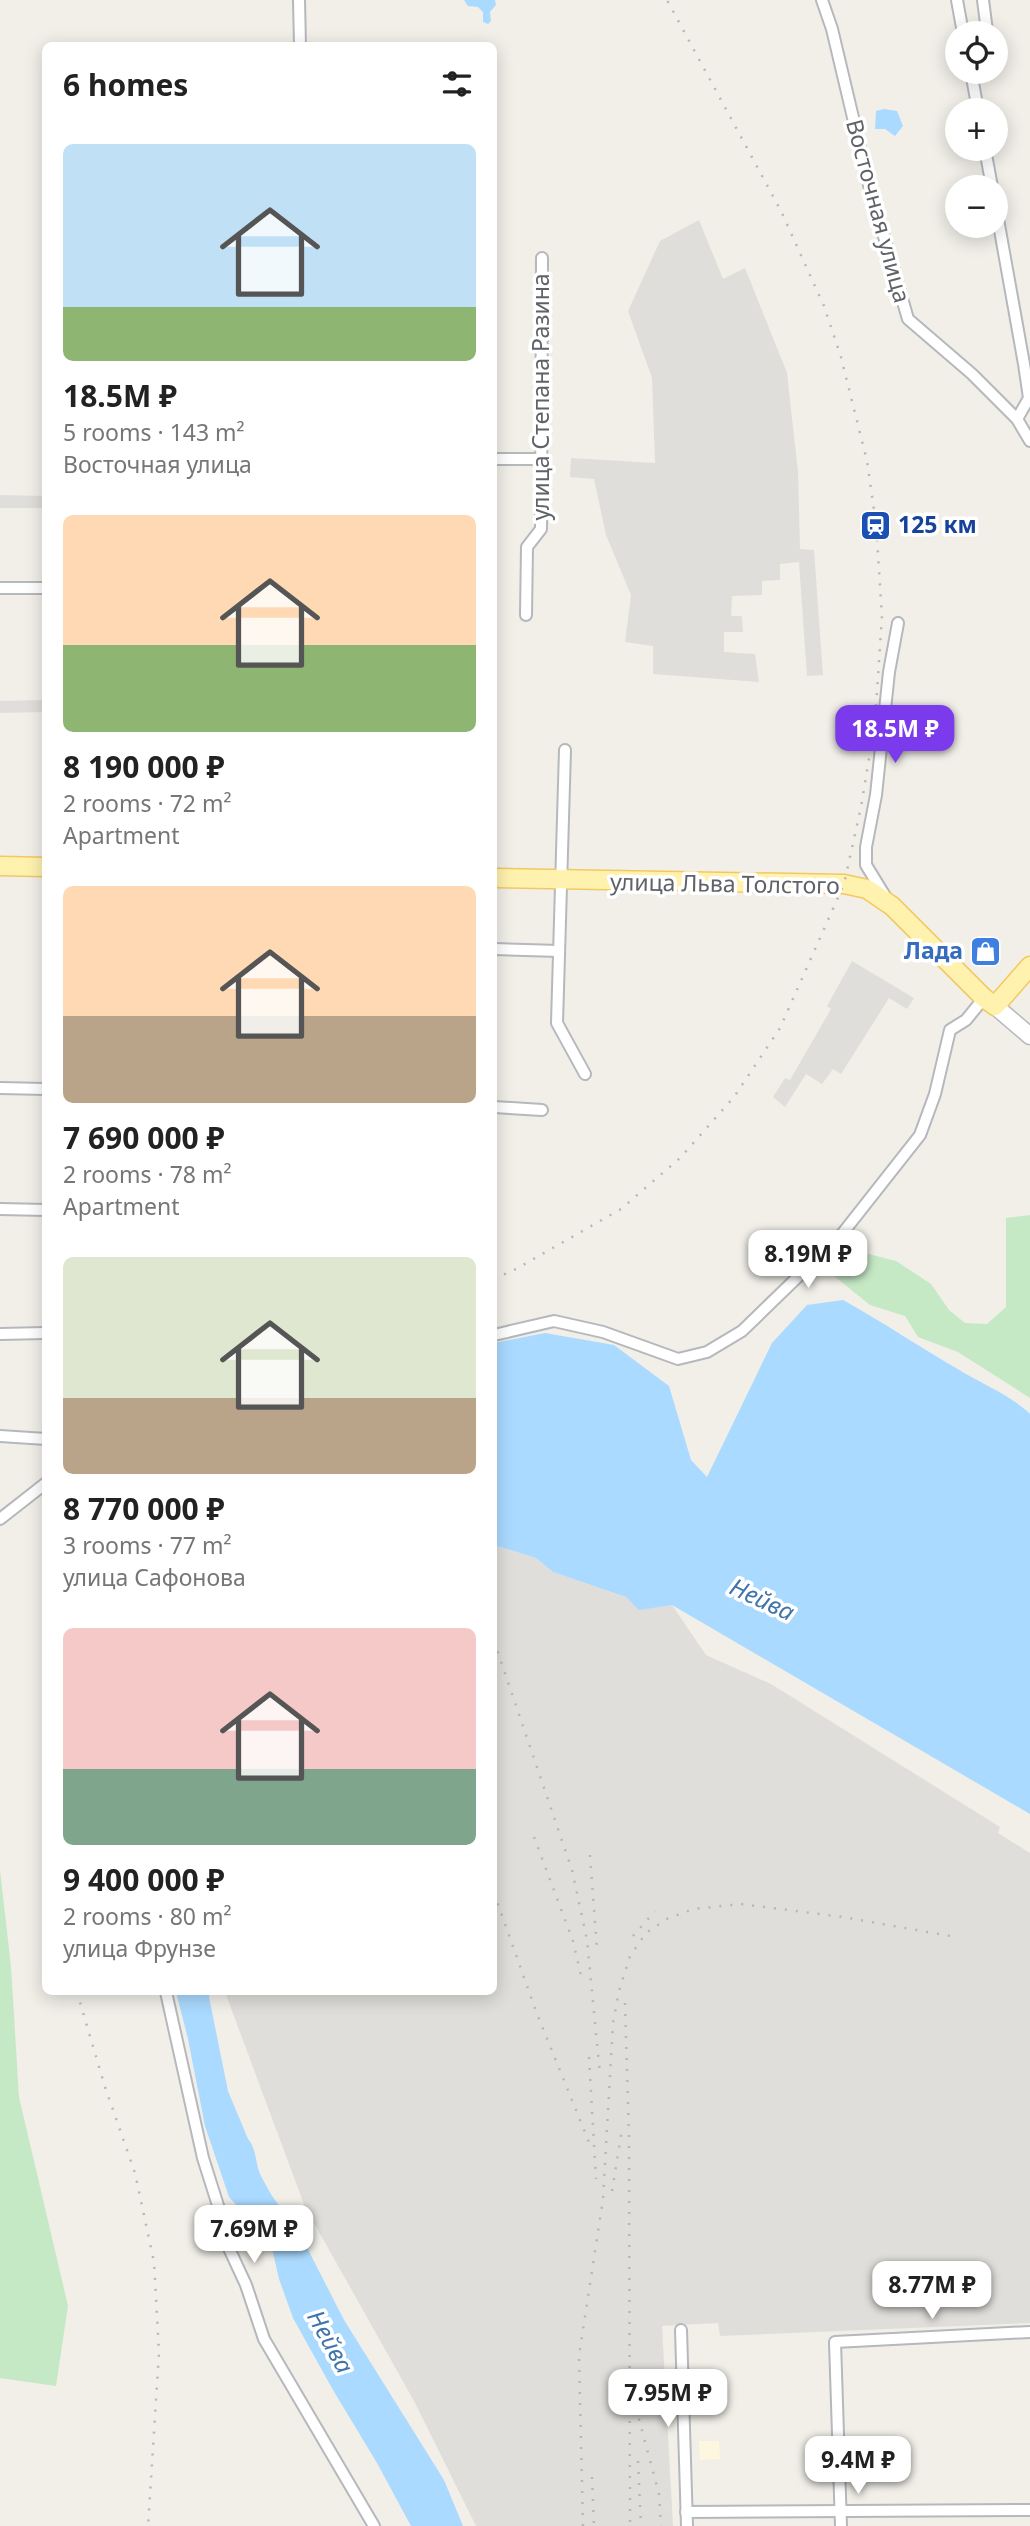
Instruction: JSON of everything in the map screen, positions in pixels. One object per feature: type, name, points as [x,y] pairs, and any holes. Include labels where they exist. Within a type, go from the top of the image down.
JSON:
[{"type":"main road","points":[[0,866],[42,867]]},
{"type":"main road","name":"улица Льва Толстого","points":[[497,878],[844,884],[867,890],[892,906],[990,1002]]},
{"type":"main road","points":[[1030,966],[990,1002],[1030,1036]]},
{"type":"street","points":[[299,0],[300,42]]},
{"type":"street","name":"Восточная улица","points":[[822,0],[832,29],[866,172],[908,319],[972,374],[1017,419],[1030,441]]},
{"type":"street","points":[[957,0],[961,21]]},
{"type":"street","points":[[983,0],[985,21]]},
{"type":"street","points":[[1001,238],[1029,398],[1017,419]]},
{"type":"street","name":"улица Степана Разина","points":[[526,615],[527,547],[541,529],[542,258]]},
{"type":"street","points":[[497,459],[541,459]]},
{"type":"street","points":[[0,588],[42,588]]},
{"type":"street","points":[[892,906],[866,865],[866,847],[876,794],[898,623]]},
{"type":"street","points":[[565,750],[557,1023],[586,1074]]},
{"type":"street","points":[[497,949],[559,951]]},
{"type":"street","points":[[497,1334],[554,1321],[603,1332],[678,1359],[708,1352],[742,1331],[842,1234],[919,1135],[936,1094],[950,1030],[990,1002]]},
{"type":"street","points":[[0,1088],[42,1089]]},
{"type":"street","points":[[497,1107],[542,1110]]},
{"type":"street","points":[[0,1209],[42,1210]]},
{"type":"street","points":[[0,1334],[42,1334]]},
{"type":"street","points":[[0,1436],[42,1439]]},
{"type":"street","points":[[0,1519],[42,1486]]},
{"type":"street","points":[[167,1995],[203,2158],[227,2244],[246,2285],[264,2339],[374,2526]]},
{"type":"street","points":[[681,2330],[687,2526]]},
{"type":"street","points":[[841,2526],[835,2342],[1030,2332]]},
{"type":"street","points":[[686,2512],[1030,2510]]},
{"type":"shaded area","points":[[699,220],[723,279],[745,268],[787,373],[798,472],[800,549],[814,550],[823,675],[807,676],[799,562],[780,564],[780,580],[762,581],[762,595],[732,596],[731,616],[742,616],[743,632],[724,632],[724,652],[755,654],[759,682],[653,674],[653,646],[625,642],[631,595],[606,535],[594,479],[570,477],[571,458],[655,463],[652,378],[628,311],[660,241]]},
{"type":"shaded area","points":[[0,495],[42,496],[42,508],[0,508]]},
{"type":"shaded area","points":[[42,700],[42,712],[0,713],[0,701]]},
{"type":"shaded area","points":[[852,961],[914,998],[907,1009],[889,998],[841,1074],[833,1069],[822,1084],[806,1074],[785,1107],[773,1097],[785,1078],[790,1080],[831,1009],[827,1006]]},
{"type":"shaded area","points":[[497,1546],[536,1558],[553,1572],[626,1597],[639,1609],[672,1605],[706,1655],[771,1684],[1000,1827],[998,1833],[1030,1853],[1030,2323],[720,2336],[718,2323],[662,2326],[673,2526],[476,2526],[414,2401],[305,2207],[226,1995],[497,1995]]},
{"type":"shaded area","points":[[699,2441],[719,2441],[720,2459],[700,2460]]},
{"type":"green space","points":[[1030,1215],[1030,1398],[958,1352],[918,1337],[905,1316],[870,1305],[829,1272],[861,1252],[896,1261],[931,1284],[949,1310],[965,1323],[987,1324],[1006,1307],[1006,1218]]},
{"type":"green space","points":[[0,1870],[11,1967],[19,2097],[68,2306],[56,2386],[0,2378]]},
{"type":"water","points":[[464,0],[495,0],[496,5],[490,12],[491,21],[488,24],[483,22],[483,12],[478,7],[468,6]]},
{"type":"water","points":[[876,111],[897,111],[903,126],[895,136],[885,129],[875,129]]},
{"type":"water","name":"Нейва","points":[[843,1300],[1005,1396],[1030,1414],[1030,1814],[672,1605],[639,1610],[626,1597],[553,1572],[536,1558],[497,1546],[497,1342],[545,1333],[614,1345],[669,1386],[691,1460],[707,1477],[772,1343],[807,1305]]},
{"type":"water","name":"Нейва","points":[[177,1995],[209,1995],[228,2091],[253,2147],[261,2176],[275,2200],[294,2222],[344,2320],[444,2480],[463,2526],[411,2526],[333,2390],[293,2318],[279,2279],[271,2244],[229,2197],[205,2126]]},
{"type":"railway","points":[[497,1278],[621,1209],[680,1158],[734,1097],[780,1028],[844,884],[861,807],[875,722],[882,616],[876,524],[867,461],[841,357],[824,306],[781,211],[667,0]]},
{"type":"railway","points":[[497,1650],[572,1870],[587,1940],[600,2074]]},
{"type":"railway","points":[[534,1837],[573,1941],[582,1980]]},
{"type":"railway","points":[[590,1855],[597,1949]]},
{"type":"railway","points":[[497,1901],[537,2014],[589,2142]]},
{"type":"railway","points":[[583,2526],[579,2356],[603,2199],[613,2023],[630,1956],[646,1933],[667,1919],[693,1909],[741,1904],[843,1917],[956,1937]]},
{"type":"railway","points":[[633,1936],[655,1911]]},
{"type":"railway","points":[[78,1995],[105,2087],[135,2173],[154,2262],[159,2353],[148,2526]]},
{"type":"railway","points":[[625,2003],[629,2136],[630,2526]]},
{"type":"railway","points":[[589,2057],[596,2179]]},
{"type":"railway","points":[[612,2191],[622,2129]]},
{"type":"railway","points":[[636,2408],[659,2494],[661,2526]]},
{"type":"railway","points":[[638,2461],[641,2526]]},
{"type":"railway","points":[[592,2477],[594,2526]]},
{"type":"place","name":"125 км","points":[[875,525]]},
{"type":"place","name":"Лада","points":[[986,951]]}]
